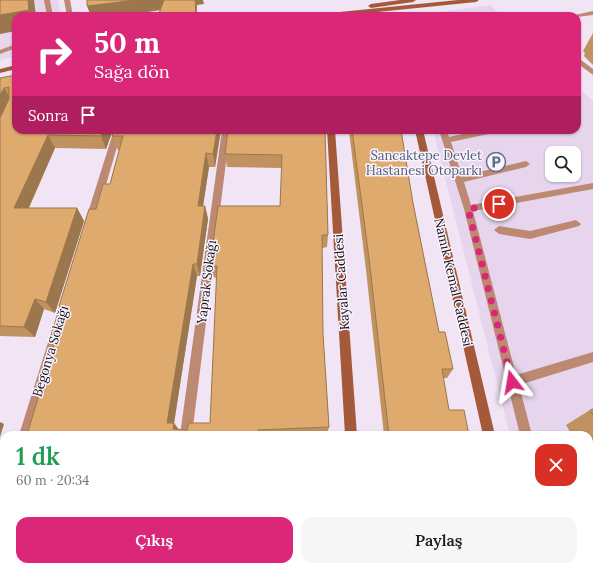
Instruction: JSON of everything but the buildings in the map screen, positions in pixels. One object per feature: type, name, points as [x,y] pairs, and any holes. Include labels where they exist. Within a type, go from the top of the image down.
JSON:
[{"type":"main road","points":[[340,12],[384,3],[413,0]]},
{"type":"main road","points":[[398,12],[476,0]]},
{"type":"main road","points":[[384,3],[391,12]]},
{"type":"main road","points":[[0,71],[12,68]]},
{"type":"main road","name":"Kayalar Caddesi","points":[[330,134],[351,431]]},
{"type":"main road","name":"Namık Kemal Caddesi","points":[[420,134],[488,431]]},
{"type":"street","points":[[47,0],[49,12]]},
{"type":"street","points":[[67,0],[69,12]]},
{"type":"street","points":[[581,14],[593,12]]},
{"type":"street","points":[[0,52],[12,48]]},
{"type":"street","points":[[581,62],[593,73]]},
{"type":"street","points":[[88,229],[117,134]]},
{"type":"street","name":"Yaprak Sokağı","points":[[187,431],[225,134]]},
{"type":"street","points":[[444,134],[468,209],[525,431]]},
{"type":"street","points":[[446,140],[474,134]]},
{"type":"street","points":[[458,180],[526,164]]},
{"type":"street","points":[[468,209],[593,186]]},
{"type":"street","points":[[499,230],[530,235],[576,224]]},
{"type":"street","name":"Begonya Sokağı","points":[[26,431],[69,290]]},
{"type":"street","points":[[512,382],[593,357]]},
{"type":"shaded area","points":[[0,0],[58,0],[60,12],[12,12],[12,57],[0,60]]},
{"type":"shaded area","points":[[490,5],[498,12],[440,12]]},
{"type":"shaded area","points":[[581,90],[593,101],[593,431],[509,431],[434,134],[581,134]]},
{"type":"place","name":"Sancaktepe Devlet Hastanesi Otoparkı","points":[[496,162]]},
{"type":"route","points":[[499,204],[468,209],[512,382]]}]
